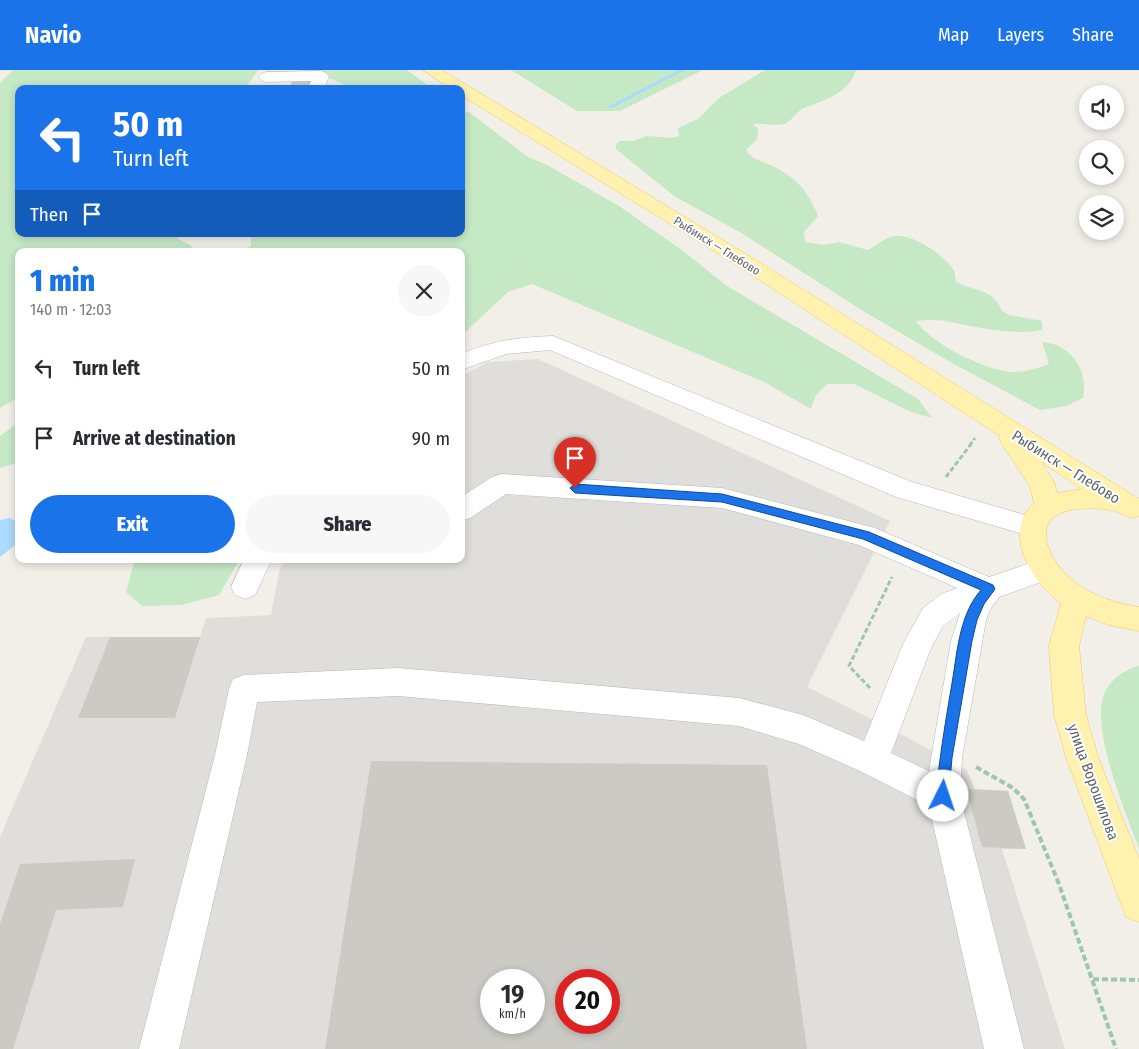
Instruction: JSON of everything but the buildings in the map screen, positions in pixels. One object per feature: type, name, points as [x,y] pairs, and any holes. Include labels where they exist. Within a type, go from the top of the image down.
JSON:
[{"type":"main road","name":"Рыбинск — Глебово","points":[[431,70],[456,85]]},
{"type":"main road","name":"Рыбинск — Глебово","points":[[465,91],[734,255],[1000,426],[1136,510]]},
{"type":"main road","name":"Рыбинск — Глебово","points":[[1000,426],[1029,462],[1042,484],[1041,517],[1033,540],[1037,555],[1045,569],[1059,585],[1076,598],[1117,616],[1139,619]]},
{"type":"main road","points":[[1041,517],[1061,500],[1076,497],[1113,501],[1136,510]]},
{"type":"main road","name":"улица Ворошилова","points":[[1076,598],[1064,646],[1070,715],[1082,757],[1139,904]]},
{"type":"street","points":[[265,79],[321,76],[318,85]]},
{"type":"street","points":[[465,361],[487,351],[514,344],[553,343],[905,490],[1041,517]]},
{"type":"street","points":[[465,508],[502,484],[722,498],[865,536],[989,589]]},
{"type":"street","points":[[245,587],[256,563]]},
{"type":"street","points":[[872,760],[927,625],[933,616],[952,603],[1045,569]]},
{"type":"street","points":[[989,589],[979,601],[971,620],[966,641],[946,758],[943,796],[1004,1049]]},
{"type":"street","points":[[159,1049],[231,755],[244,689],[398,682],[738,712],[802,730],[872,760],[943,796]]},
{"type":"path","points":[[1059,884],[1116,1049]]},
{"type":"path","points":[[1092,979],[1139,980]]},
{"type":"shaded area","points":[[538,359],[890,521],[807,687],[886,726],[967,770],[975,789],[1008,791],[1026,849],[1002,849],[1065,1049],[0,1049],[0,837],[86,637],[200,637],[206,618],[271,615],[280,568],[283,563],[465,563],[465,374],[488,362]]},
{"type":"green space","points":[[13,70],[258,70],[248,85],[15,85],[15,237],[178,237],[178,239],[191,245],[192,248],[15,248],[15,399],[0,408],[0,83]]},
{"type":"green space","points":[[298,70],[407,70],[428,85],[343,85],[312,72]]},
{"type":"green space","points":[[511,70],[703,70],[620,111],[577,111]]},
{"type":"green space","points":[[765,70],[856,70],[841,91],[834,96],[802,109],[787,123],[777,125],[753,124],[758,129],[757,139],[746,150],[748,153],[758,160],[786,173],[799,184],[818,216],[804,232],[805,242],[824,245],[839,242],[868,250],[888,238],[902,236],[911,238],[928,247],[944,258],[950,265],[954,271],[956,282],[994,298],[1002,311],[1009,315],[1042,321],[1042,330],[1006,331],[944,321],[916,321],[924,330],[946,347],[973,361],[1011,372],[1036,369],[1049,364],[1042,342],[1052,344],[1069,353],[1076,361],[1083,378],[1083,398],[1066,406],[1040,410],[952,363],[863,311],[740,232],[674,196],[616,149],[616,145],[620,141],[633,141],[647,136],[672,138],[679,136],[678,128],[698,119],[719,98]]},
{"type":"green space","points":[[465,112],[469,112],[528,157],[547,165],[619,206],[683,251],[727,286],[918,399],[932,418],[911,412],[854,384],[827,384],[816,395],[811,409],[764,382],[532,284],[508,292],[465,332],[465,248],[247,248],[251,246],[251,237],[465,237]]},
{"type":"green space","points":[[15,425],[15,463],[0,468],[0,436]]},
{"type":"green space","points":[[134,563],[238,563],[219,595],[181,605],[142,606],[126,592]]},
{"type":"green space","points":[[1139,666],[1139,848],[1113,775],[1103,735],[1101,716],[1102,701],[1107,688],[1121,674]]},
{"type":"water","points":[[9,518],[15,521],[15,545],[0,557],[0,520]]},
{"type":"waterway","points":[[610,107],[683,70]]},
{"type":"route","points":[[575,488],[722,498],[865,536],[989,589],[979,601],[971,620],[966,641],[946,758],[943,796]]}]
